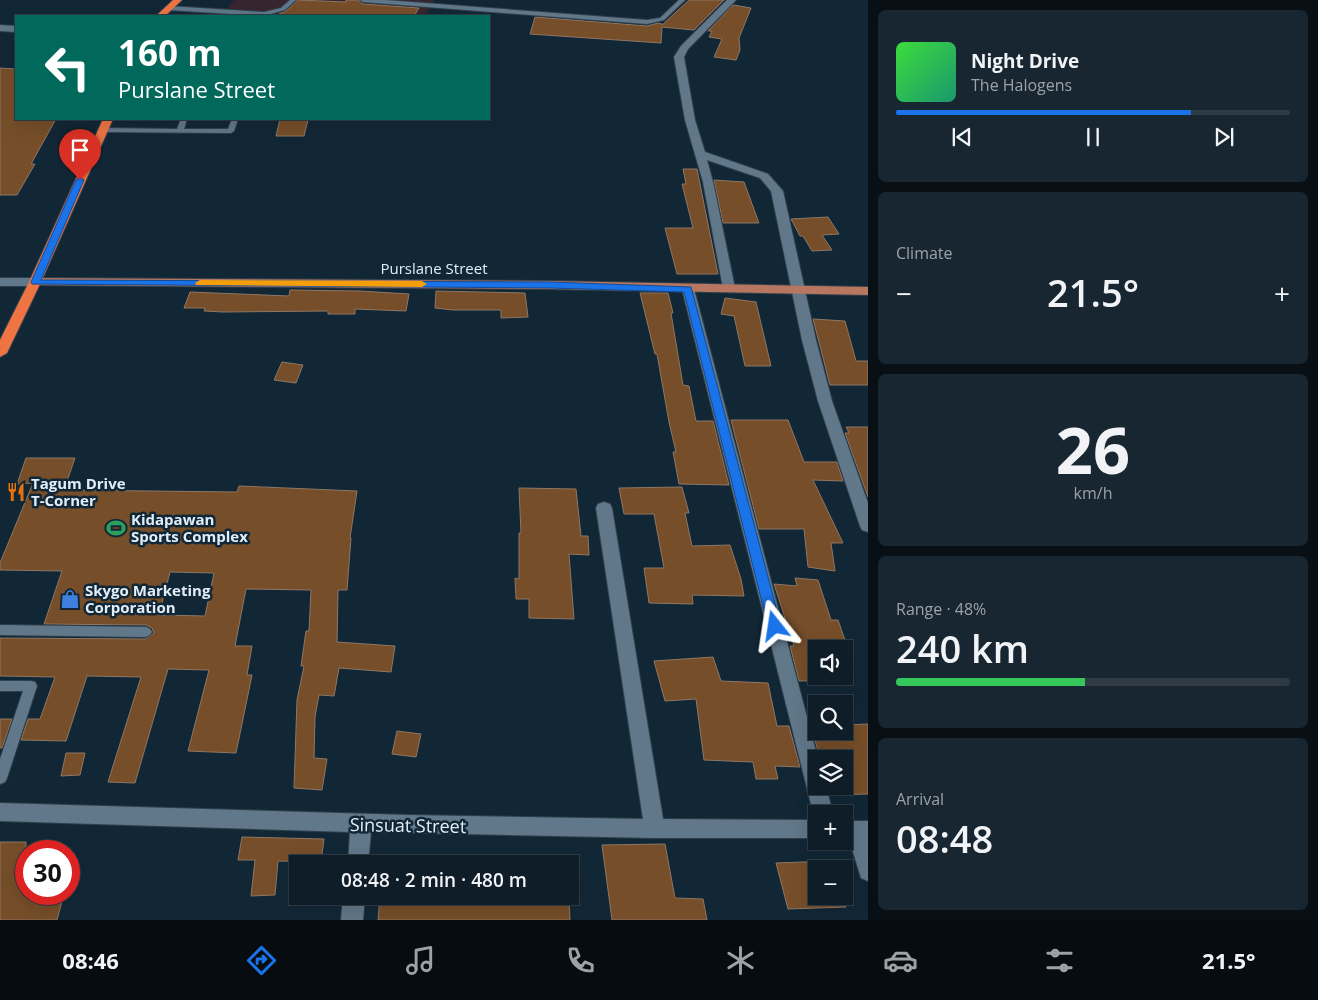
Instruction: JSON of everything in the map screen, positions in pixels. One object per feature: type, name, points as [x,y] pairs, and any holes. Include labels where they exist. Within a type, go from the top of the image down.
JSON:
[{"type":"highway","points":[[161,15],[178,0]]},
{"type":"highway","points":[[0,353],[35,282],[107,120]]},
{"type":"main road","name":"Purslane Street","points":[[35,282],[550,285],[868,291]]},
{"type":"street","points":[[729,288],[708,182],[690,120],[679,58],[684,48],[732,0]]},
{"type":"street","points":[[0,28],[15,29]]},
{"type":"street","points":[[700,154],[753,172],[771,182],[777,191],[809,340],[825,401],[868,526]]},
{"type":"street","name":"Purslane Street","points":[[0,282],[35,282]]},
{"type":"street","points":[[688,289],[821,805]]},
{"type":"street","points":[[604,508],[655,829]]},
{"type":"street","name":"Sinsuat Street","points":[[0,812],[362,824],[655,829],[808,829]]},
{"type":"street","points":[[359,855],[362,824]]},
{"type":"street","points":[[856,830],[868,871]]},
{"type":"street","points":[[352,920],[353,905]]},
{"type":"lane","points":[[168,8],[264,14],[283,9],[292,0]]},
{"type":"lane","points":[[363,0],[647,22],[662,19],[682,0]]},
{"type":"lane","points":[[180,131],[184,120]]},
{"type":"lane","points":[[102,130],[231,131],[235,120]]},
{"type":"lane","points":[[0,630],[146,632]]},
{"type":"lane","points":[[0,686],[31,686],[2,764],[0,778]]},
{"type":"shaded area","points":[[234,0],[434,0],[426,15],[223,15]]},
{"type":"building","points":[[298,0],[346,2],[346,0],[358,0],[363,4],[419,8],[415,15],[279,14],[286,11]]},
{"type":"building","points":[[689,0],[724,0],[694,30],[662,27],[661,43],[530,34],[535,17],[647,26],[658,23],[662,25]]},
{"type":"building","points":[[733,5],[751,8],[739,38],[740,50],[736,60],[714,57],[722,39],[709,37],[712,31],[708,31]]},
{"type":"building","points":[[0,68],[15,69],[15,120],[55,120],[31,164],[35,164],[17,195],[0,195]]},
{"type":"building","points":[[280,120],[308,120],[304,136],[276,136]]},
{"type":"building","points":[[683,169],[697,169],[718,274],[677,274],[665,228],[693,228],[682,184],[686,184]]},
{"type":"building","points":[[714,180],[744,182],[759,223],[723,223]]},
{"type":"building","points":[[828,217],[839,234],[822,235],[832,250],[812,251],[803,236],[800,236],[791,219]]},
{"type":"building","points":[[290,290],[409,294],[406,311],[355,309],[355,314],[328,314],[328,311],[223,312],[204,311],[205,308],[184,308],[190,292],[289,296]]},
{"type":"building","points":[[436,291],[525,293],[528,317],[501,318],[501,310],[435,308]]},
{"type":"building","points":[[640,293],[668,293],[673,313],[671,313],[683,385],[689,386],[696,421],[713,421],[729,485],[679,484],[673,452],[676,452],[657,354],[655,354]]},
{"type":"building","points":[[725,298],[756,302],[771,366],[745,366],[734,316],[721,314]]},
{"type":"building","points":[[813,319],[845,321],[856,361],[868,361],[868,385],[830,385]]},
{"type":"building","points":[[282,362],[303,365],[296,383],[274,380]]},
{"type":"building","points":[[731,420],[788,420],[804,462],[837,462],[843,481],[813,480],[843,543],[831,543],[835,571],[808,567],[804,529],[759,529]]},
{"type":"building","points":[[846,427],[868,427],[868,497],[845,433],[849,433]]},
{"type":"building","points":[[26,458],[75,458],[64,490],[237,492],[239,486],[357,491],[350,538],[347,590],[338,590],[337,642],[395,646],[391,672],[339,668],[334,696],[319,695],[315,717],[314,758],[327,759],[322,790],[294,788],[297,700],[304,666],[301,666],[306,631],[309,631],[311,590],[246,589],[235,646],[252,646],[247,675],[252,675],[236,753],[188,751],[209,670],[168,669],[135,783],[108,782],[141,677],[87,676],[66,741],[21,740],[28,719],[40,719],[55,677],[0,676],[0,638],[146,639],[154,633],[152,628],[146,625],[44,624],[62,571],[0,570],[0,563],[33,483],[17,484]],"holes":[[[170,572],[214,573],[205,616],[159,615]]]},
{"type":"building","points":[[682,487],[689,513],[685,513],[692,546],[730,545],[741,579],[744,596],[692,595],[693,604],[649,603],[644,568],[664,568],[654,514],[624,514],[619,488]]},
{"type":"building","points":[[519,488],[576,489],[581,536],[588,536],[589,555],[569,554],[574,619],[529,618],[529,599],[516,599],[515,578],[519,579],[519,533],[521,533]]},
{"type":"building","points":[[795,578],[818,580],[831,620],[838,620],[845,640],[808,640],[808,681],[799,681],[790,646],[794,646],[774,584],[797,586]]},
{"type":"building","points":[[713,657],[721,681],[768,683],[777,726],[789,726],[800,767],[775,766],[778,779],[756,779],[753,762],[704,760],[696,699],[665,701],[654,661]]},
{"type":"building","points":[[0,719],[12,719],[2,748],[0,748]]},
{"type":"building","points":[[868,724],[868,794],[853,794],[853,750],[818,750],[815,740],[853,740],[853,725]]},
{"type":"building","points":[[397,731],[421,734],[416,757],[392,754]]},
{"type":"building","points":[[66,753],[85,753],[80,775],[61,776]]},
{"type":"building","points":[[242,837],[324,839],[322,855],[289,855],[289,861],[278,861],[275,895],[251,896],[255,860],[238,860]]},
{"type":"building","points":[[0,842],[15,842],[15,905],[61,905],[57,920],[0,920]]},
{"type":"building","points":[[665,844],[675,898],[703,899],[707,920],[612,920],[602,845]]},
{"type":"building","points":[[808,862],[808,905],[845,905],[846,907],[788,909],[776,863]]},
{"type":"building","points":[[379,905],[569,905],[570,920],[378,920]]},
{"type":"slow traffic","points":[[200,283],[422,284]]},
{"type":"place","name":"Tagum Drive T-Corner","points":[[16,492]]},
{"type":"place","name":"Kidapawan Sports Complex","points":[[116,528]]},
{"type":"place","name":"Skygo Marketing Corporation","points":[[70,599]]},
{"type":"route","points":[[80,180],[35,282],[550,285],[688,289],[775,626]]}]
